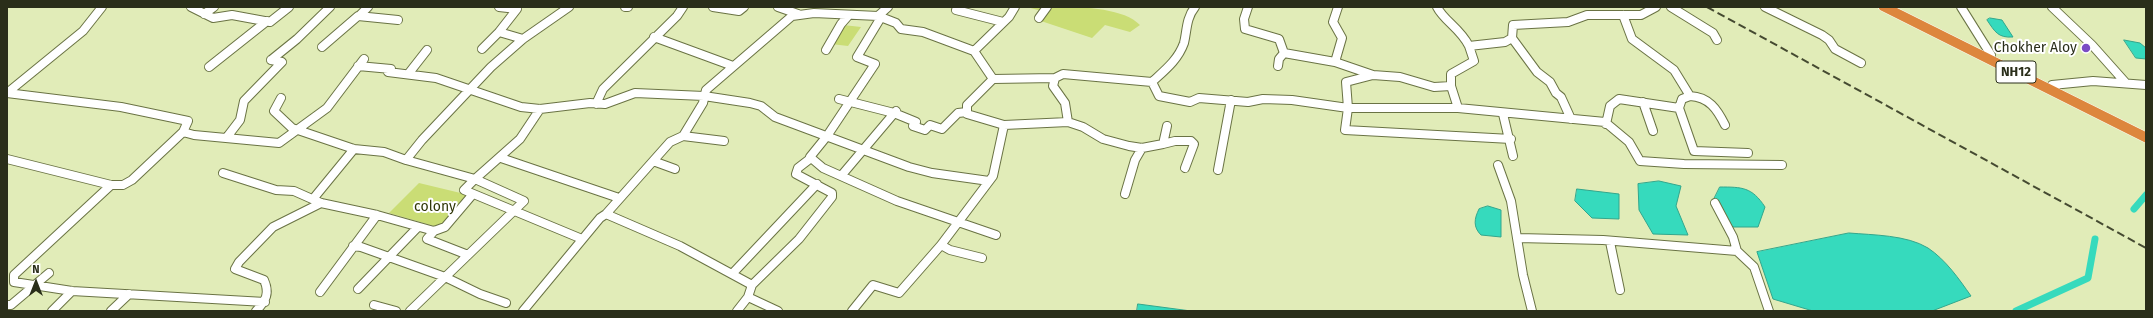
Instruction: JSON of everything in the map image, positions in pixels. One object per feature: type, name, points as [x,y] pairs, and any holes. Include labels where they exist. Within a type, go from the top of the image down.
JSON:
[{"type":"highway","name":"NH12","points":[[1885,7],[2146,138]]},
{"type":"highway","name":"NH12","points":[[1892,7],[2146,132]]},
{"type":"street","points":[[7,93],[83,31],[102,7]]},
{"type":"street","points":[[191,7],[213,18],[232,15],[270,22],[289,7]]},
{"type":"street","points":[[204,14],[214,7]]},
{"type":"street","points":[[227,137],[240,120],[244,101],[282,62],[271,60],[297,39],[330,7]]},
{"type":"street","points":[[322,47],[368,7]]},
{"type":"street","points":[[482,49],[499,32],[517,9],[499,7]]},
{"type":"street","points":[[406,160],[422,140],[491,67],[523,39],[569,7]]},
{"type":"street","points":[[596,104],[603,88],[677,16],[684,7]]},
{"type":"street","points":[[712,7],[739,11],[744,7]]},
{"type":"street","points":[[778,7],[799,14],[878,16],[896,23],[901,29],[923,32],[974,51],[992,79]]},
{"type":"street","points":[[878,16],[888,7]]},
{"type":"street","points":[[974,51],[1016,7]]},
{"type":"street","points":[[1039,18],[1047,7]]},
{"type":"street","points":[[967,112],[967,105],[992,79],[1055,78],[1063,74],[1152,82],[1176,61],[1184,42],[1184,35],[1191,12],[1195,7]]},
{"type":"street","points":[[1248,7],[1244,19],[1245,29],[1279,39],[1284,53]]},
{"type":"street","points":[[1335,62],[1342,38],[1333,22],[1338,7]]},
{"type":"street","points":[[1437,7],[1440,15],[1454,25],[1464,35],[1470,46],[1474,61],[1451,74],[1451,86],[1458,108]]},
{"type":"street","points":[[1584,7],[1587,14]]},
{"type":"street","points":[[1571,119],[1561,97],[1556,93],[1550,82],[1537,72],[1512,38],[1512,25],[1568,22],[1587,14],[1641,16],[1656,7]]},
{"type":"street","points":[[1671,7],[1713,33],[1717,40]]},
{"type":"street","points":[[1764,7],[1822,35],[1829,40],[1836,49],[1861,63]]},
{"type":"street","points":[[1961,7],[1991,55]]},
{"type":"street","points":[[2052,7],[2092,44],[2125,82]]},
{"type":"street","points":[[956,10],[1003,22]]},
{"type":"street","points":[[683,136],[703,103],[706,90],[780,25],[792,16],[799,14]]},
{"type":"street","points":[[1623,15],[1632,39],[1674,70],[1690,96]]},
{"type":"street","points":[[359,16],[398,20]]},
{"type":"street","points":[[826,50],[841,24],[848,16]]},
{"type":"street","points":[[737,311],[748,297],[752,284],[799,239],[826,207],[832,193],[796,174],[798,168],[811,158],[827,136],[875,64],[857,57],[880,19],[878,16]]},
{"type":"street","points":[[209,67],[267,21]]},
{"type":"street","points":[[499,32],[523,39]]},
{"type":"street","points":[[654,37],[733,66]]},
{"type":"street","points":[[1470,46],[1505,42],[1512,38]]},
{"type":"street","points":[[410,73],[427,50]]},
{"type":"street","points":[[1284,53],[1335,62],[1373,75],[1400,77],[1434,87],[1451,86]]},
{"type":"street","points":[[1278,66],[1279,59],[1284,53]]},
{"type":"street","points":[[183,132],[194,135],[227,137],[274,144],[279,143],[327,108],[361,62],[391,69],[388,72],[410,73],[436,78],[521,107],[540,110],[620,100],[635,93],[704,96],[750,103],[761,106],[775,117],[925,171],[989,181]]},
{"type":"street","points":[[1373,75],[1346,82],[1348,108],[1345,130],[1511,139]]},
{"type":"street","points":[[1055,78],[1053,86],[1065,103],[1068,122]]},
{"type":"street","points":[[2052,85],[2076,81],[2125,82],[2146,85]]},
{"type":"street","points":[[1152,82],[1159,96],[1190,102],[1199,98],[1248,102],[1263,99],[1292,100],[1348,108],[1404,110],[1458,108],[1503,114],[1571,119],[1606,124],[1629,142],[1640,161],[1684,164],[1782,165]]},
{"type":"street","points":[[7,93],[66,99],[188,121],[183,132],[132,180],[122,185],[111,185],[7,159]]},
{"type":"street","points":[[1725,125],[1718,110],[1712,102],[1702,96],[1690,96],[1682,99],[1679,108],[1694,151],[1748,153]]},
{"type":"street","points":[[281,98],[274,111],[292,128],[354,149],[384,152],[419,166],[475,179],[524,201],[410,311]]},
{"type":"street","points":[[1606,124],[1606,109],[1612,102],[1624,98],[1679,108]]},
{"type":"street","points":[[839,99],[849,103],[896,112],[916,122],[913,126],[924,130],[930,125],[942,129],[958,113],[967,112],[967,114],[1004,125],[1032,125],[1068,122],[1083,127],[1103,139],[1142,148],[1176,141],[1191,141],[1194,144],[1185,168]]},
{"type":"street","points":[[1218,170],[1231,100]]},
{"type":"street","points":[[1643,102],[1653,131]]},
{"type":"street","points":[[540,110],[535,121],[525,134],[501,158],[464,190],[582,239]]},
{"type":"street","points":[[841,176],[896,112]]},
{"type":"street","points":[[1503,114],[1506,132],[1511,139],[1513,156]]},
{"type":"street","points":[[852,311],[873,285],[899,293],[941,245],[956,222],[989,181],[997,164],[1001,131],[1004,125]]},
{"type":"street","points":[[1163,144],[1168,126]]},
{"type":"street","points":[[523,311],[600,218],[606,214],[670,142],[683,136],[724,141]]},
{"type":"street","points":[[1125,194],[1135,160],[1142,148]]},
{"type":"street","points":[[256,311],[265,302],[268,288],[264,280],[235,269],[239,262],[274,227],[317,201],[354,149]]},
{"type":"street","points":[[501,158],[619,198]]},
{"type":"street","points":[[811,158],[823,168],[897,201],[996,235]]},
{"type":"street","points":[[653,161],[676,169]]},
{"type":"street","points":[[1498,165],[1511,201],[1532,311]]},
{"type":"street","points":[[223,173],[276,190],[294,191],[317,201],[377,215],[417,228],[434,231]]},
{"type":"street","points":[[733,273],[817,184]]},
{"type":"street","points":[[111,185],[14,275],[14,282],[72,291],[265,302]]},
{"type":"street","points":[[468,255],[427,239],[434,231],[445,227],[473,194]]},
{"type":"street","points":[[1715,203],[1733,237],[1737,251],[1754,267],[1769,311]]},
{"type":"street","points":[[606,214],[650,230],[752,284]]},
{"type":"street","points":[[320,292],[352,246],[377,215]]},
{"type":"street","points":[[358,289],[417,228]]},
{"type":"street","points":[[1518,238],[1551,240],[1603,240],[1610,242],[1645,243],[1737,251]]},
{"type":"street","points":[[1610,242],[1620,290]]},
{"type":"street","points":[[941,245],[950,250],[982,258]]},
{"type":"street","points":[[352,246],[361,247],[445,277],[480,294],[506,303]]},
{"type":"street","points":[[7,305],[11,305],[50,273]]},
{"type":"street","points":[[52,311],[72,291]]},
{"type":"street","points":[[111,311],[129,294]]},
{"type":"street","points":[[748,297],[778,311]]},
{"type":"street","points":[[374,305],[396,311]]},
{"type":"green space","points":[[1027,7],[1070,7],[1103,10],[1118,13],[1130,18],[1140,25],[1130,32],[1105,25],[1092,38],[1038,20],[1045,12]]},
{"type":"green space","points":[[843,25],[861,27],[848,46],[831,44]]},
{"type":"green space","name":"colony","points":[[419,183],[473,196],[445,229],[389,213]]},
{"type":"water","points":[[1990,18],[2002,20],[2013,37],[2000,35],[1997,33],[1987,20]]},
{"type":"water","points":[[2124,40],[2140,43],[2146,48],[2146,59],[2136,58]]},
{"type":"water","points":[[1659,181],[1681,186],[1676,206],[1688,235],[1653,234],[1639,210],[1638,184]]},
{"type":"water","points":[[1720,187],[1740,188],[1756,195],[1765,207],[1758,227],[1730,227],[1714,199]]},
{"type":"water","points":[[1577,189],[1619,194],[1619,219],[1592,218],[1575,201]]},
{"type":"water","points":[[1488,206],[1501,210],[1501,237],[1481,235],[1478,232],[1475,223],[1476,216],[1479,209]]},
{"type":"water","points":[[1849,233],[1900,238],[1910,240],[1928,248],[1946,264],[1971,296],[1932,311],[1813,311],[1773,299],[1757,252]]},
{"type":"water","points":[[1138,304],[1191,311],[1137,311]]},
{"type":"waterway","points":[[2134,209],[2146,195]]},
{"type":"waterway","points":[[2016,311],[2088,278],[2095,239]]},
{"type":"railway","points":[[1707,7],[2146,248]]},
{"type":"place","name":"Chokher Aloy","points":[[2086,48]]}]
